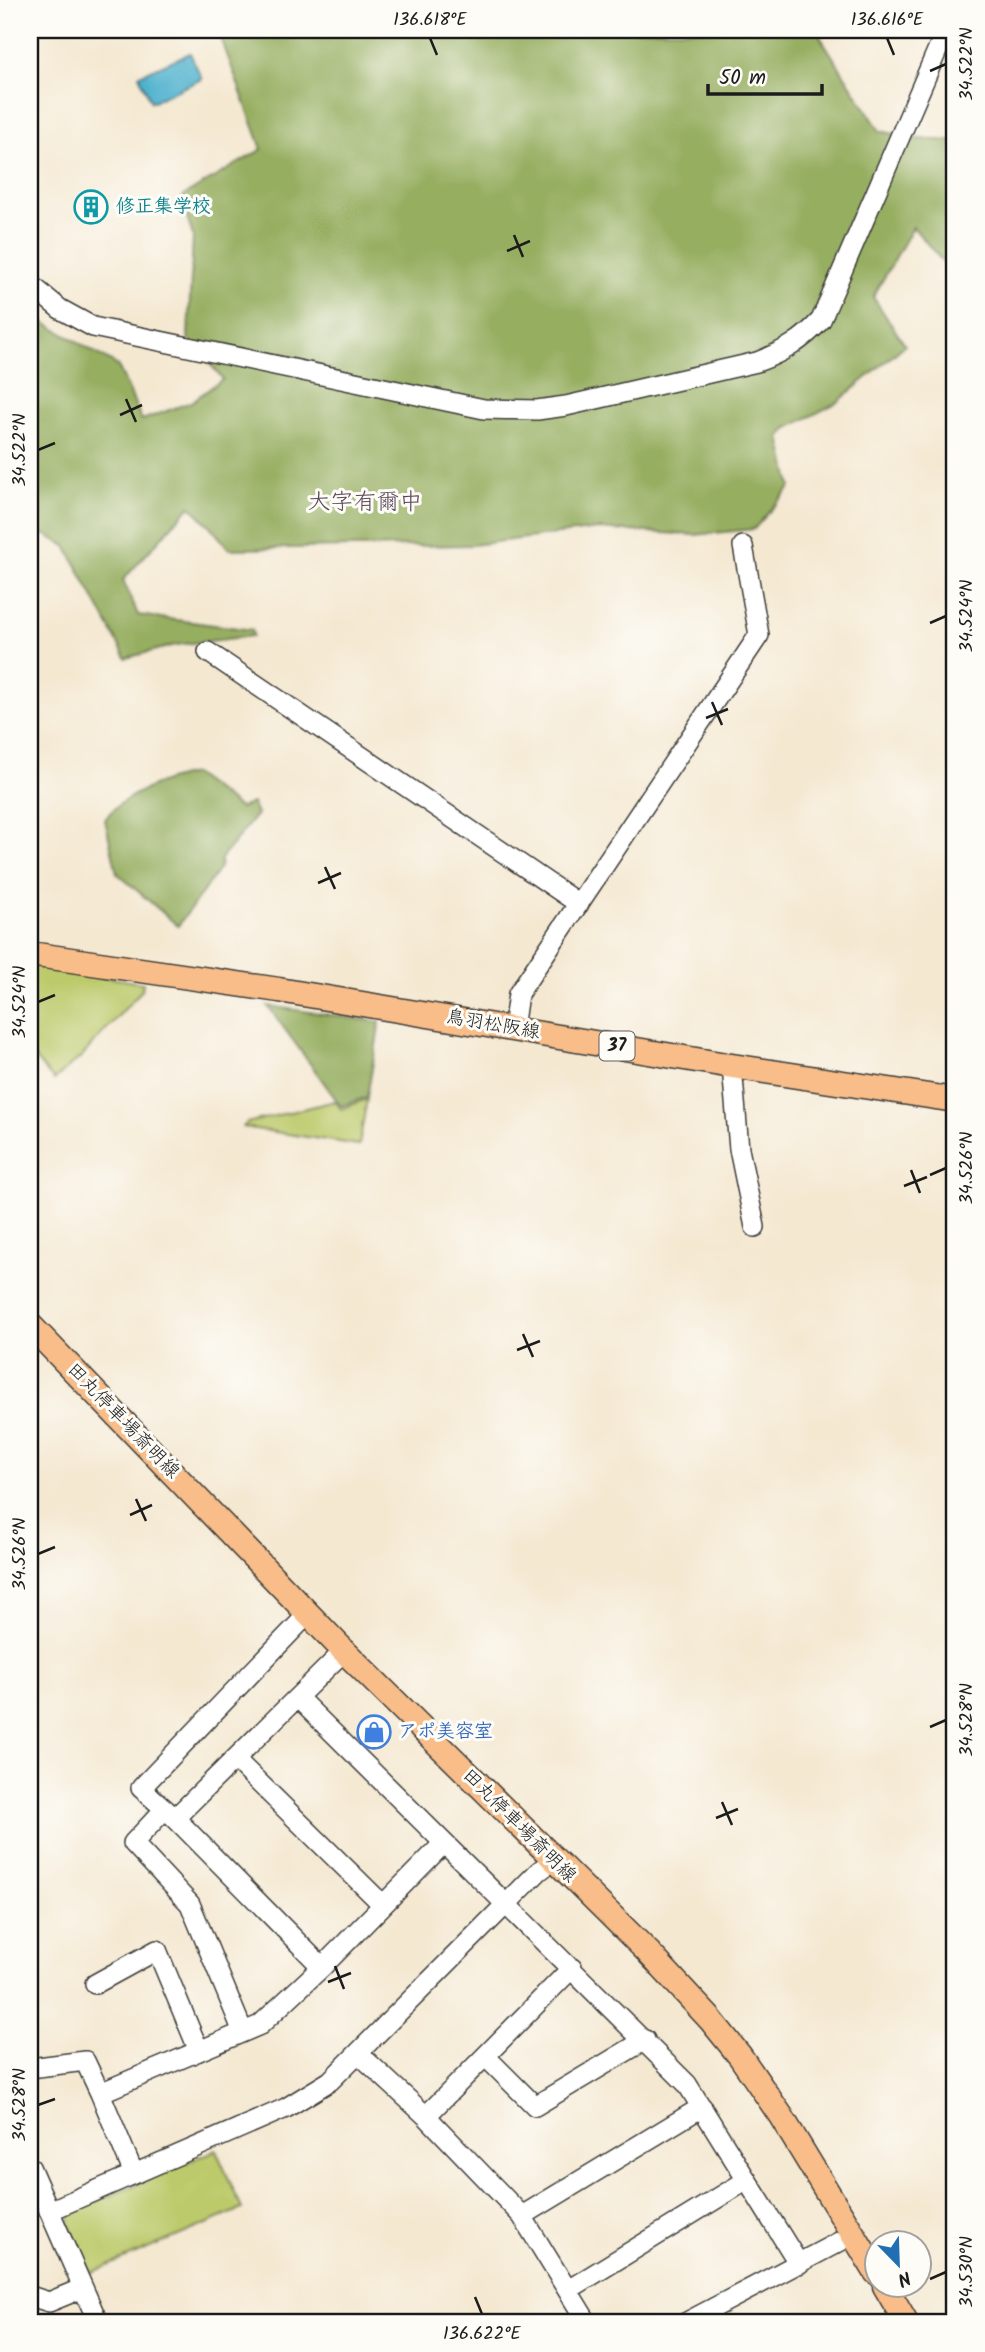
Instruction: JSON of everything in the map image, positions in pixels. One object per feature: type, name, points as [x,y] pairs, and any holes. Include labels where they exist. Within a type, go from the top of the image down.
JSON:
[{"type":"main road","name":"鳥羽松阪線","points":[[30,954],[279,990],[732,1066],[955,1100]]},
{"type":"main road","name":"田丸停車場斎明線","points":[[30,1325],[344,1651],[686,1992],[730,2043],[781,2116],[862,2247]]},
{"type":"main road","points":[[893,2300],[906,2322]]},
{"type":"street","points":[[30,284],[67,314],[93,327],[484,409],[537,410],[566,406],[757,362],[785,351],[807,336],[821,320],[946,30]]},
{"type":"street","points":[[513,1028],[519,994],[760,635],[743,546]]},
{"type":"street","points":[[208,652],[579,904]]},
{"type":"street","points":[[732,1066],[739,1149],[755,1227]]},
{"type":"street","points":[[308,1614],[141,1787],[322,1967]]},
{"type":"street","points":[[243,2032],[190,1903],[133,1843],[236,1759],[344,1651]]},
{"type":"street","points":[[298,1698],[687,2084],[799,2264]]},
{"type":"street","points":[[236,1759],[383,1905]]},
{"type":"street","points":[[100,2092],[260,2025],[322,1967],[444,1843]]},
{"type":"street","points":[[49,2211],[304,2099],[330,2081],[554,1860]]},
{"type":"street","points":[[95,1984],[157,1950],[199,2051]]},
{"type":"street","points":[[426,2116],[572,1968]]},
{"type":"street","points":[[486,2057],[536,2106],[645,2040]]},
{"type":"street","points":[[359,2054],[426,2116],[522,2216],[587,2322]]},
{"type":"street","points":[[30,2068],[85,2061],[134,2174]]},
{"type":"street","points":[[522,2216],[702,2106]]},
{"type":"street","points":[[30,2167],[98,2322]]},
{"type":"street","points":[[568,2290],[747,2180]]},
{"type":"street","points":[[687,2322],[854,2234]]},
{"type":"street","points":[[30,2295],[50,2302],[83,2288]]},
{"type":"green space","points":[[218,30],[816,30],[880,131],[919,139],[955,141],[955,276],[913,227],[873,297],[905,345],[838,402],[788,428],[780,437],[791,487],[754,529],[695,535],[598,529],[472,545],[229,549],[190,506],[123,580],[138,615],[252,630],[253,636],[176,645],[126,658],[66,546],[42,533],[30,536],[30,314],[118,366],[142,420],[191,402],[223,379],[188,338],[193,236],[182,203],[183,196],[262,149]]},
{"type":"green space","points":[[193,774],[240,808],[252,803],[257,814],[221,859],[220,868],[178,926],[117,873],[105,820],[132,796],[170,780]]},
{"type":"green space","points":[[30,965],[143,983],[142,990],[82,1056],[54,1080],[30,1053]]},
{"type":"green space","points":[[268,1006],[380,1022],[367,1097],[341,1106]]},
{"type":"green space","points":[[367,1099],[359,1145],[243,1127],[247,1123],[335,1101],[341,1109]]},
{"type":"green space","points":[[216,2150],[242,2209],[91,2273],[68,2222],[72,2212]]},
{"type":"water","points":[[190,53],[202,79],[151,102],[139,75]]},
{"type":"place","name":"修正集学校","points":[[91,207]]},
{"type":"place","name":"アポ美容室","points":[[374,1732]]},
{"type":"district","name":"大字有爾中","points":[[365,503]]}]
